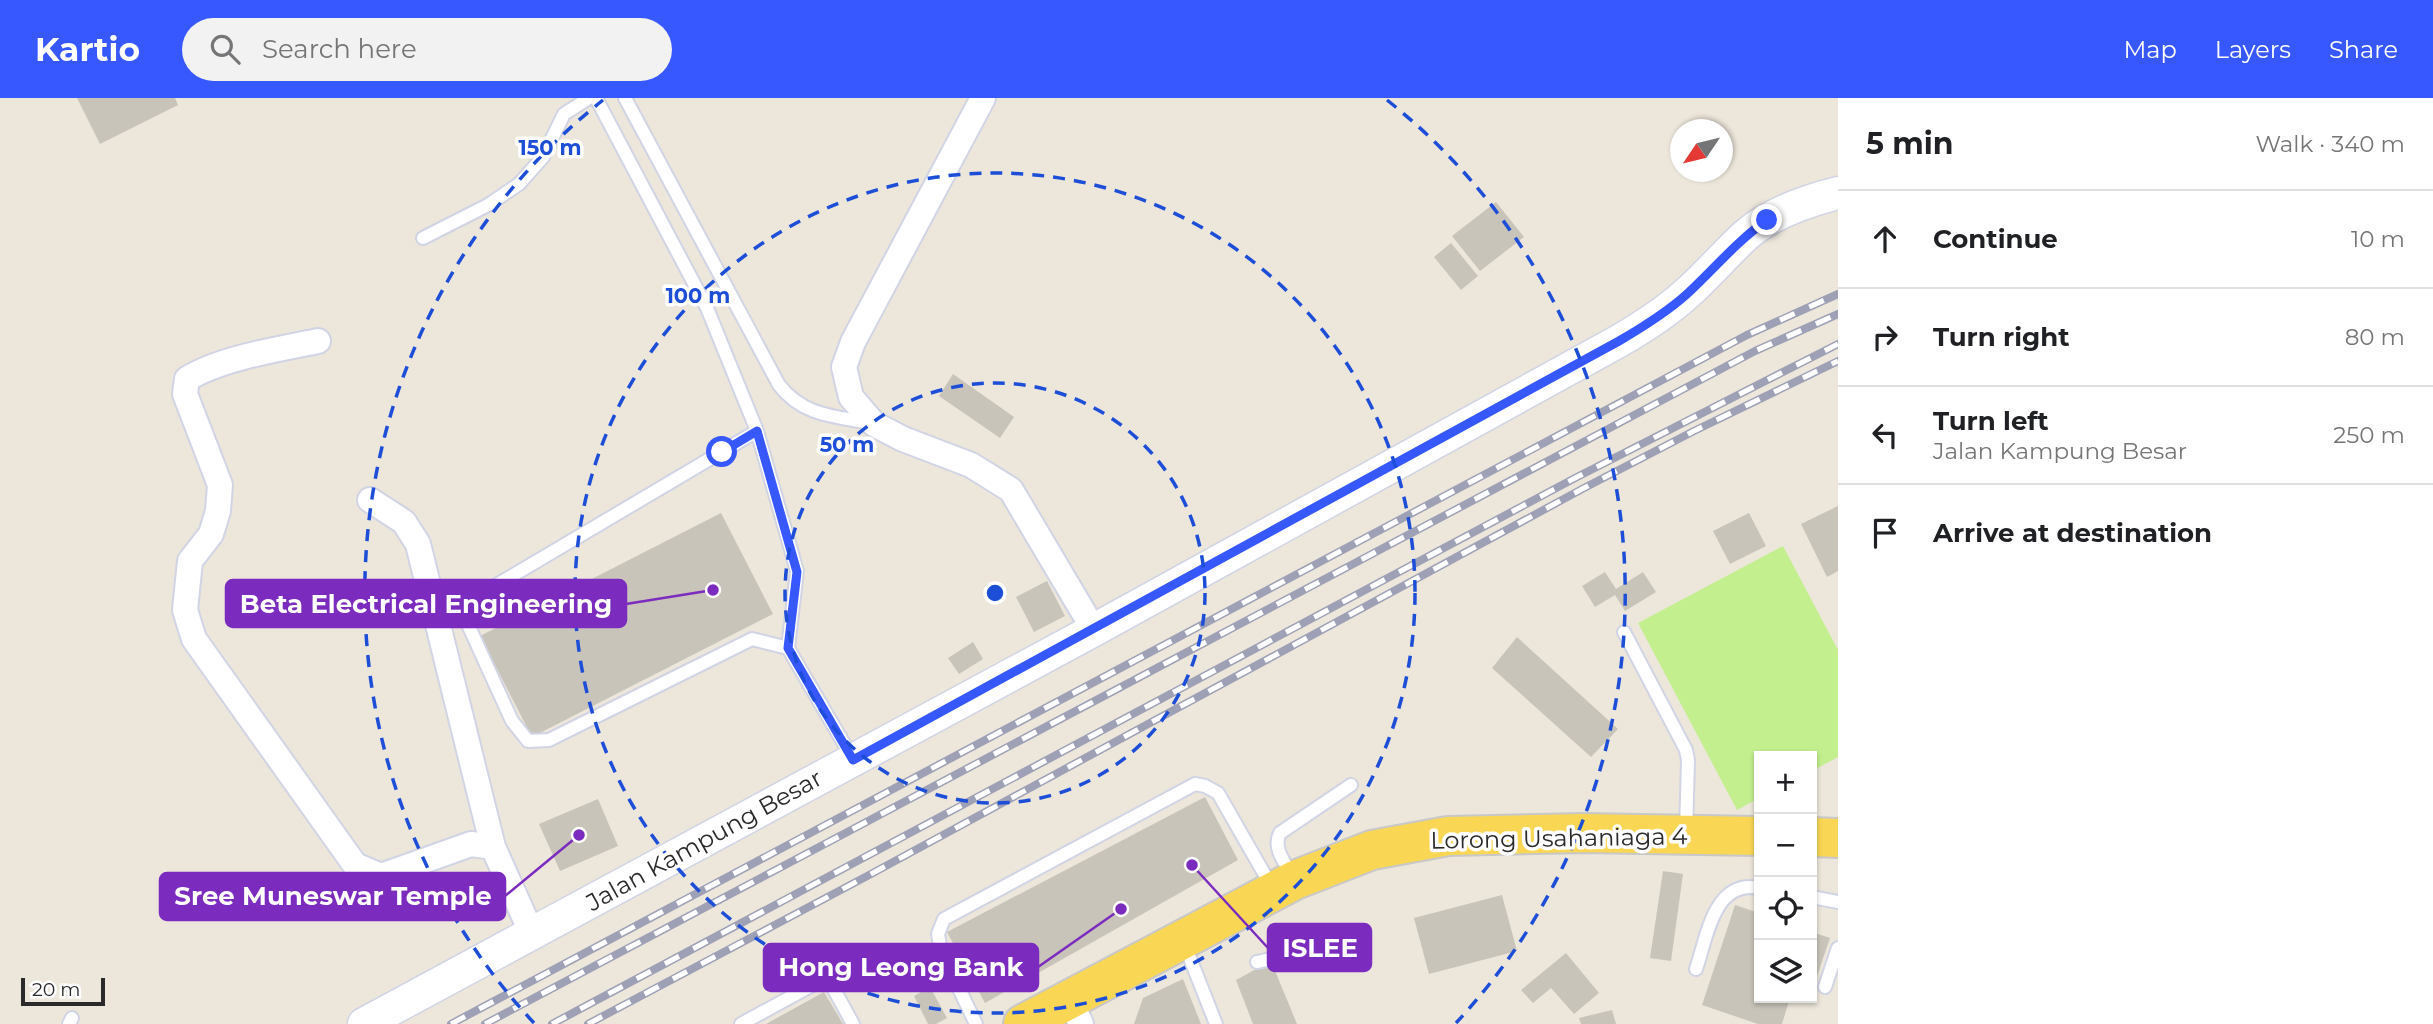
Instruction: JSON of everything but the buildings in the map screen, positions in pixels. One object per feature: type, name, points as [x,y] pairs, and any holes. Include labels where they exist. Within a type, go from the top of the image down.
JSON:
[{"type":"main road","name":"Lorong Usahaniaga 4","points":[[1023,1024],[1075,1012],[1183,939],[1284,886],[1372,850],[1448,836],[1583,833],[1754,836]]},
{"type":"main road","points":[[1817,837],[1838,838]]},
{"type":"street","points":[[983,98],[853,342],[844,367],[851,397],[874,424],[903,439],[971,465],[1011,490],[1094,629]]},
{"type":"street","name":"Jalan Kampung Besar","points":[[364,1024],[1619,341],[1653,321],[1686,295],[1747,234],[1767,220],[1788,209],[1838,193]]},
{"type":"street","points":[[318,341],[259,354],[199,372],[187,379],[186,394],[220,485],[218,511],[211,534],[190,561],[185,610],[194,639],[355,865],[381,876],[471,844],[493,847]]},
{"type":"street","points":[[370,500],[404,522],[418,544],[493,847],[532,934]]},
{"type":"lane","points":[[423,237],[488,205],[519,184],[543,157],[564,114],[589,98]]},
{"type":"lane","points":[[596,98],[707,308],[757,431],[797,572],[788,648],[853,760]]},
{"type":"lane","points":[[625,98],[779,385],[791,400],[811,411],[874,424]]},
{"type":"lane","points":[[757,431],[478,596],[466,618],[512,721],[528,741],[550,740],[752,639],[788,648]]},
{"type":"lane","points":[[1624,632],[1686,750],[1686,835]]},
{"type":"lane","points":[[976,1024],[941,951],[938,934],[944,919],[1195,784],[1218,793],[1284,886]]},
{"type":"lane","points":[[1284,886],[1276,840],[1280,833],[1350,785]]},
{"type":"lane","points":[[1696,969],[1716,908],[1728,894],[1745,885],[1754,887]]},
{"type":"lane","points":[[1817,898],[1838,902]]},
{"type":"lane","points":[[1183,939],[1216,1024]]},
{"type":"lane","points":[[1825,987],[1838,948]]},
{"type":"lane","points":[[1257,962],[1293,956],[1300,957],[1307,964]]},
{"type":"lane","points":[[741,1024],[818,982],[831,984],[853,1024]]},
{"type":"green space","points":[[1783,546],[1838,650],[1838,757],[1817,768],[1817,751],[1754,751],[1754,801],[1737,810],[1638,623]]},
{"type":"railway","points":[[451,1024],[1747,335],[1838,294]]},
{"type":"railway","points":[[485,1024],[1755,351],[1838,314]]},
{"type":"railway","points":[[552,1024],[1577,477],[1838,344]]},
{"type":"railway","points":[[588,1024],[1584,488],[1838,361]]},
{"type":"place","name":"Beta Electrical Engineering","points":[[713,590]]},
{"type":"place","name":"Sree Muneswar Temple","points":[[579,835]]},
{"type":"place","name":"ISLEE","points":[[1192,865]]},
{"type":"place","name":"Hong Leong Bank","points":[[1121,909]]},
{"type":"route","points":[[722,452],[757,431],[797,572],[788,648],[853,760],[1653,321],[1686,295],[1747,234],[1767,220]]}]
